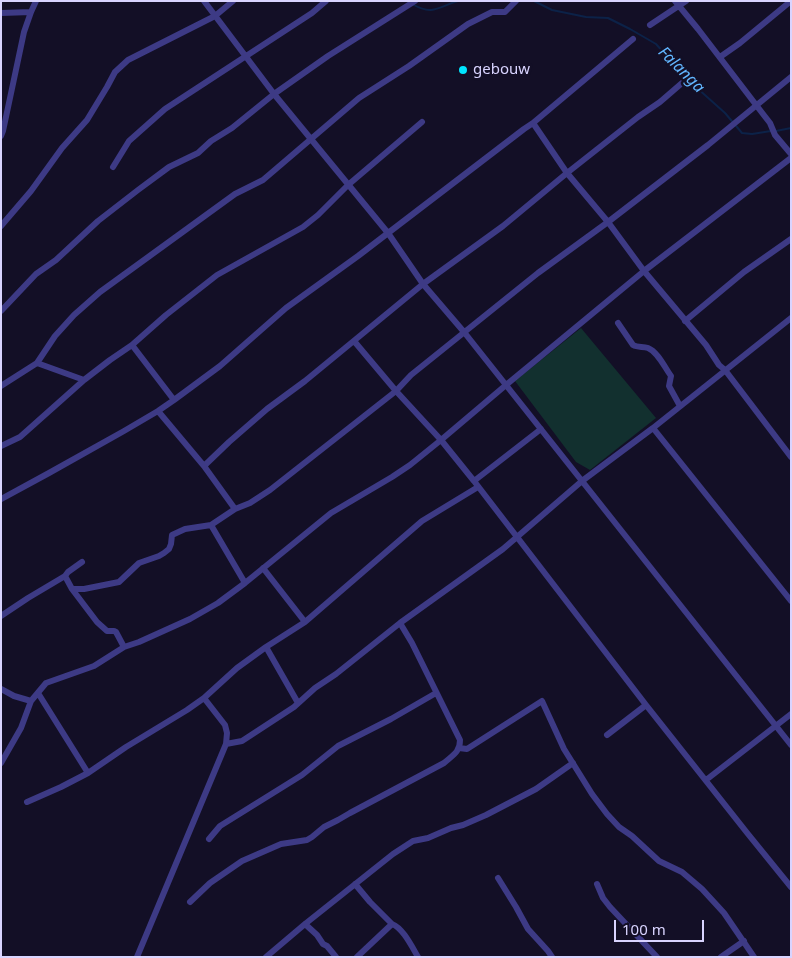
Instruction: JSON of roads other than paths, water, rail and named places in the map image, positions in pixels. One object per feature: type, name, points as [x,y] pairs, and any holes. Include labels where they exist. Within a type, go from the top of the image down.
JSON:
[{"type":"street","points":[[2,133],[24,32],[36,1]]},
{"type":"street","points":[[204,1],[274,94],[388,233],[423,284],[506,384],[791,745]]},
{"type":"street","points":[[1,226],[31,191],[62,148],[87,120],[115,72],[128,60],[215,16],[233,1]]},
{"type":"street","points":[[113,167],[129,141],[166,109],[312,13],[326,1]]},
{"type":"street","points":[[1,386],[37,363],[55,336],[74,315],[100,292],[235,194],[263,180],[359,98],[409,66],[468,24],[492,12],[505,12],[516,1]]},
{"type":"street","points":[[650,25],[678,4],[686,1]]},
{"type":"street","points":[[720,57],[791,1]]},
{"type":"street","points":[[1,310],[36,274],[56,260],[98,221],[138,190],[169,167],[198,153],[274,94],[328,56],[415,2]]},
{"type":"street","points":[[678,4],[770,123],[775,135],[791,154]]},
{"type":"street","points":[[1,13],[31,12]]},
{"type":"street","points":[[1,499],[49,474],[174,400],[220,366],[286,308],[358,256],[533,123],[633,39]]},
{"type":"street","points":[[72,589],[84,589],[119,582],[139,563],[159,556],[169,549],[172,535],[185,529],[211,524],[270,490],[396,390],[411,375],[538,273],[708,145],[791,77]]},
{"type":"street","points":[[204,466],[267,409],[305,381],[423,284],[503,226],[567,172],[660,102],[682,83]]},
{"type":"street","points":[[1,446],[20,436],[84,380],[132,345],[166,315],[217,275],[302,227],[318,215],[348,185],[422,122]]},
{"type":"street","points":[[533,123],[567,172],[608,222],[644,271],[706,345],[719,365],[725,370],[791,457]]},
{"type":"street","points":[[1,763],[20,728],[31,701],[46,683],[94,666],[124,647],[190,619],[218,603],[331,514],[410,465],[644,271],[791,158]]},
{"type":"street","points":[[685,321],[744,272],[791,239]]},
{"type":"street","points":[[226,744],[242,741],[298,703],[400,623],[503,549],[582,481],[653,428],[791,318]]},
{"type":"street","points":[[618,323],[633,345],[650,349],[656,355],[671,376],[669,386],[680,406]]},
{"type":"street","points":[[354,341],[474,480],[646,705],[791,887]]},
{"type":"street","points":[[132,345],[174,400]]},
{"type":"street","points":[[37,363],[84,380]]},
{"type":"street","points":[[158,411],[204,466],[235,509]]},
{"type":"street","points":[[653,428],[791,601]]},
{"type":"street","points":[[474,480],[541,429]]},
{"type":"street","points":[[27,802],[88,773],[126,747],[188,710],[237,668],[305,622],[422,521],[478,487]]},
{"type":"street","points":[[211,524],[245,583]]},
{"type":"street","points":[[1,616],[65,576],[82,562]]},
{"type":"street","points":[[263,568],[305,622]]},
{"type":"street","points":[[65,576],[72,589],[97,622],[107,631],[116,632],[124,647]]},
{"type":"street","points":[[190,902],[210,883],[242,861],[281,844],[307,840],[324,827],[350,812],[444,763],[457,751],[460,740],[400,623]]},
{"type":"street","points":[[266,647],[298,703]]},
{"type":"street","points":[[1,689],[14,696],[31,701]]},
{"type":"street","points":[[38,692],[88,773]]},
{"type":"street","points":[[209,840],[220,826],[309,770],[338,746],[436,693]]},
{"type":"street","points":[[137,957],[226,744],[227,732],[225,725],[204,698]]},
{"type":"street","points":[[459,748],[467,749],[542,701],[564,749],[607,814],[619,827],[632,836],[659,861],[682,872],[702,889],[724,913],[754,957]]},
{"type":"street","points":[[607,735],[646,705]]},
{"type":"street","points":[[706,780],[791,714]]},
{"type":"street","points":[[266,957],[304,924],[393,854],[413,841],[428,838],[486,815],[536,789],[573,763]]},
{"type":"street","points":[[498,878],[528,929],[552,957]]},
{"type":"street","points":[[355,884],[370,902],[392,924],[396,925],[418,957]]},
{"type":"street","points":[[597,884],[606,903],[657,957]]},
{"type":"street","points":[[304,924],[317,935],[322,944],[327,946],[336,957]]},
{"type":"street","points":[[357,957],[392,924]]},
{"type":"street","points":[[721,957],[744,942]]},
{"type":"waterway","name":"Falanga","points":[[414,5],[426,10],[432,10],[458,1]]},
{"type":"waterway","name":"Falanga","points":[[534,1],[552,10],[586,17],[608,18],[630,29],[656,44],[687,79],[725,113],[742,133],[752,134],[771,131]]},
{"type":"waterway","name":"Falanga","points":[[776,131],[791,128]]},
{"type":"place","name":"gebouw","points":[[463,70]]}]
